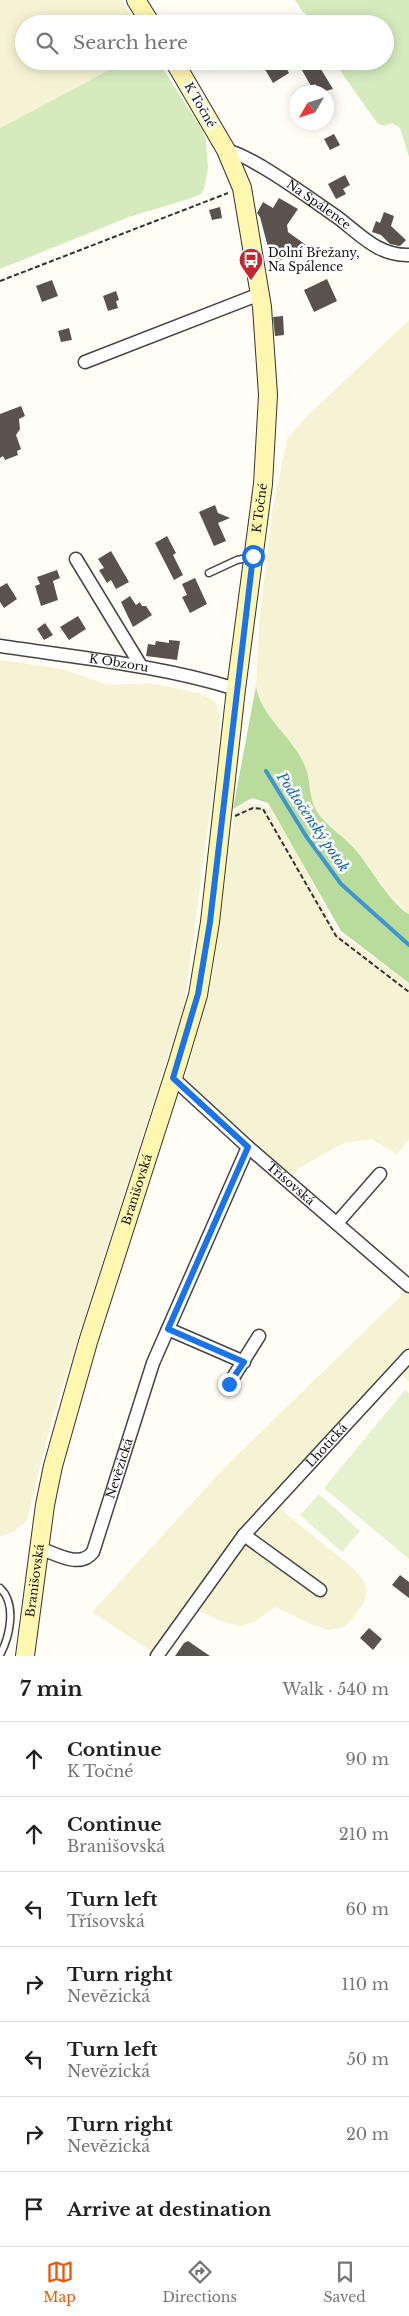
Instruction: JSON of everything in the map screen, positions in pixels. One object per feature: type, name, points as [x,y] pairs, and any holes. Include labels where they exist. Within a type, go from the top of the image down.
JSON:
[{"type":"street","points":[[136,0],[145,15]]},
{"type":"street","name":"K Točné","points":[[179,70],[226,150],[242,188],[260,294],[268,395],[263,484],[233,720]]},
{"type":"street","name":"Na Spálence","points":[[226,150],[245,156],[337,218],[378,250],[399,255],[409,255]]},
{"type":"street","points":[[85,362],[260,294]]},
{"type":"street","points":[[76,559],[142,666]]},
{"type":"street","name":"K Obzoru","points":[[0,646],[142,666],[194,676],[236,689]]},
{"type":"street","name":"Branišovská","points":[[25,1656],[48,1486],[88,1342],[198,994],[210,922],[233,720]]},
{"type":"street","name":"Třísovská","points":[[173,1078],[248,1147],[409,1286]]},
{"type":"street","name":"Nevězická","points":[[39,1548],[79,1562],[87,1560],[93,1552],[153,1363],[248,1147]]},
{"type":"street","points":[[337,1224],[380,1174]]},
{"type":"street","points":[[168,1329],[244,1362]]},
{"type":"street","points":[[229,1384],[259,1336]]},
{"type":"street","name":"Lhotická","points":[[157,1656],[244,1535],[409,1356]]},
{"type":"street","points":[[244,1535],[320,1590]]},
{"type":"lane","points":[[209,573],[237,560],[253,556]]},
{"type":"lane","points":[[0,1588],[6,1596],[10,1607],[6,1643],[0,1655]]},
{"type":"path","points":[[0,280],[242,188]]},
{"type":"path","points":[[222,822],[253,808],[263,809],[336,936],[409,992]]},
{"type":"shaded area","points":[[0,0],[122,0],[131,15],[15,15],[15,70],[109,70],[0,128]]},
{"type":"shaded area","points":[[409,320],[409,914],[388,892],[354,847],[318,814],[311,800],[308,777],[295,747],[266,713],[258,697],[256,686],[259,626],[272,511],[287,439],[306,417]]},
{"type":"shaded area","points":[[0,660],[62,669],[109,685],[149,683],[199,693],[216,702],[220,718],[218,753],[184,1006],[51,1423],[27,1520],[15,1531],[0,1537]]},
{"type":"shaded area","points":[[247,803],[260,804],[271,810],[307,871],[335,930],[409,983],[409,1140],[397,1154],[371,1139],[344,1143],[299,1168],[290,1181],[183,1086],[211,986],[234,816],[238,808]]},
{"type":"shaded area","points":[[409,1288],[409,1381],[399,1374],[280,1503],[284,1512],[354,1569],[363,1580],[367,1589],[365,1600],[352,1620],[344,1627],[329,1630],[313,1625],[275,1607],[254,1622],[240,1626],[223,1622],[191,1607],[154,1653],[92,1612],[228,1464]]},
{"type":"green space","points":[[295,0],[409,0],[409,157],[400,128],[392,123],[384,126],[378,124],[340,70],[394,70],[394,15],[307,15]]},
{"type":"green space","points":[[109,70],[164,70],[203,131],[206,141],[208,167],[204,189],[201,194],[192,198],[129,217],[0,269],[0,128]]},
{"type":"green space","points":[[256,686],[264,707],[291,743],[306,768],[312,801],[318,813],[353,847],[387,893],[409,914],[409,983],[341,931],[268,803],[252,798],[233,809]]},
{"type":"green space","points":[[405,1390],[409,1393],[409,1559],[324,1488]]},
{"type":"green space","points":[[319,1494],[360,1531],[342,1552],[300,1515]]},
{"type":"building","points":[[265,70],[287,70],[289,73],[273,83]]},
{"type":"building","points":[[302,70],[321,70],[331,85],[310,85]]},
{"type":"building","points":[[334,134],[340,145],[330,150],[324,139]]},
{"type":"building","points":[[345,175],[350,185],[343,189],[346,194],[336,199],[328,184]]},
{"type":"building","points":[[279,198],[298,209],[287,225],[288,232],[306,245],[294,262],[285,255],[277,266],[266,257],[269,251],[260,217],[257,213],[263,202],[273,208]]},
{"type":"building","points":[[220,207],[222,218],[212,220],[209,210]]},
{"type":"building","points":[[384,212],[394,216],[391,226],[406,240],[400,246],[390,244],[381,235],[372,232],[376,221],[380,223]]},
{"type":"building","points":[[327,279],[337,301],[314,312],[304,290]]},
{"type":"building","points":[[52,280],[58,296],[42,302],[36,286]]},
{"type":"building","points":[[116,291],[119,300],[116,301],[118,308],[108,311],[103,296]]},
{"type":"building","points":[[283,316],[284,335],[275,336],[273,317]]},
{"type":"building","points":[[69,328],[72,340],[61,342],[58,331]]},
{"type":"building","points":[[21,406],[25,416],[19,419],[20,429],[16,435],[21,449],[17,451],[18,455],[5,460],[3,456],[0,458],[0,414]]},
{"type":"building","points":[[215,505],[218,513],[230,518],[218,523],[226,541],[214,546],[199,512]]},
{"type":"building","points":[[167,536],[176,553],[173,555],[183,575],[174,580],[155,543]]},
{"type":"building","points":[[111,551],[129,582],[116,589],[111,580],[107,583],[99,570],[104,568],[98,559]]},
{"type":"building","points":[[57,570],[60,578],[53,581],[58,600],[41,606],[35,586],[40,584],[37,577]]},
{"type":"building","points":[[195,578],[207,604],[190,613],[182,597],[187,595],[182,584]]},
{"type":"building","points":[[7,583],[17,599],[4,608],[0,602],[0,587]]},
{"type":"building","points":[[130,596],[136,605],[140,602],[142,606],[146,606],[152,615],[133,627],[121,602]]},
{"type":"building","points":[[78,616],[86,629],[69,640],[60,627]]},
{"type":"building","points":[[45,623],[53,635],[44,640],[37,629]]},
{"type":"building","points":[[169,640],[180,641],[177,660],[146,656],[148,644],[155,645],[156,641],[169,643]]},
{"type":"building","points":[[400,1575],[409,1582],[409,1598],[392,1585]]},
{"type":"building","points":[[369,1628],[382,1639],[373,1650],[360,1638]]},
{"type":"building","points":[[188,1641],[210,1656],[175,1656],[184,1643]]},
{"type":"waterway","name":"Podtočenský potok","points":[[266,771],[306,836],[341,884],[409,945]]},
{"type":"place","name":"Dolní Břežany, Na Spálence","points":[[251,281]]},
{"type":"route","points":[[229,1384],[244,1362],[168,1329],[248,1147],[173,1078],[198,994],[210,922],[253,556]]}]
